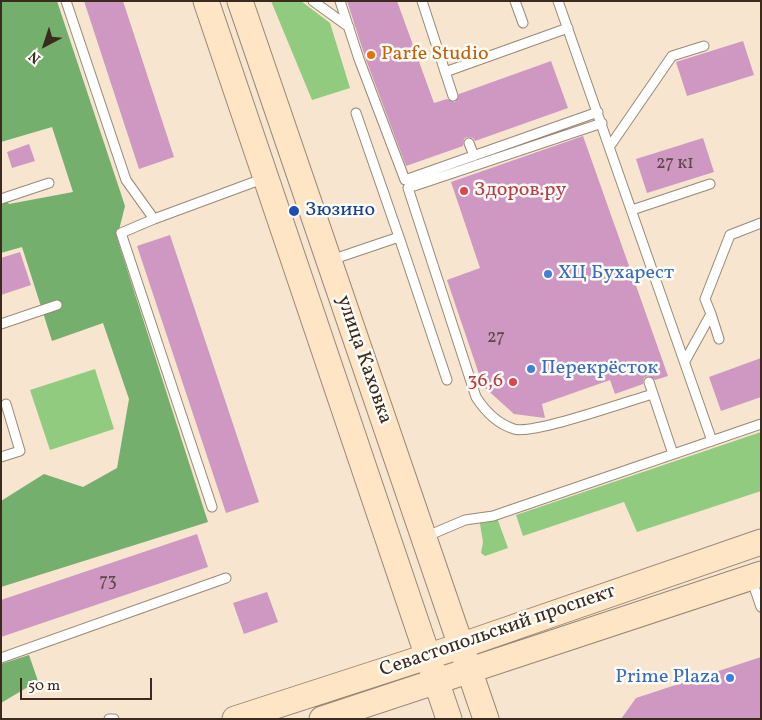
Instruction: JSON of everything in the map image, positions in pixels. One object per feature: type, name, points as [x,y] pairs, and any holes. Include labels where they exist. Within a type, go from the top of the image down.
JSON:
[{"type":"main road","name":"улица Каховка","points":[[206,1],[449,719]]},
{"type":"main road","name":"улица Каховка","points":[[240,1],[486,719]]},
{"type":"main road","name":"Севастопольский проспект","points":[[235,719],[460,646],[761,542]]},
{"type":"main road","name":"Севастопольский проспект","points":[[322,719],[756,576]]},
{"type":"lane","points":[[66,1],[126,180],[154,219]]},
{"type":"lane","points":[[313,1],[349,27]]},
{"type":"lane","points":[[340,1],[405,180],[598,112]]},
{"type":"lane","points":[[422,1],[453,96]]},
{"type":"lane","points":[[515,1],[523,23]]},
{"type":"lane","points":[[558,1],[712,441]]},
{"type":"lane","points":[[445,72],[568,28]]},
{"type":"lane","points":[[610,146],[672,56],[704,46]]},
{"type":"lane","points":[[356,113],[448,380]]},
{"type":"lane","points":[[602,124],[408,188],[476,398],[490,415],[515,430],[547,426],[652,394]]},
{"type":"lane","points":[[469,144],[474,156]]},
{"type":"lane","points":[[212,508],[121,233],[265,178]]},
{"type":"lane","points":[[1,199],[48,183]]},
{"type":"lane","points":[[632,210],[710,184]]},
{"type":"lane","points":[[719,339],[705,299],[730,235],[761,224]]},
{"type":"lane","points":[[329,261],[399,237]]},
{"type":"lane","points":[[1,324],[57,305]]},
{"type":"lane","points":[[685,361],[711,314]]},
{"type":"lane","points":[[649,382],[673,454]]},
{"type":"lane","points":[[1,457],[20,451],[6,404]]},
{"type":"lane","points":[[423,537],[465,520],[493,516],[761,424]]},
{"type":"lane","points":[[756,576],[761,607]]},
{"type":"lane","points":[[1,658],[226,578]]},
{"type":"lane","points":[[109,719],[114,719]]},
{"type":"green space","points":[[1,1],[57,1],[125,206],[117,238],[208,522],[1,587],[1,501],[44,474],[83,487],[117,468],[129,399],[103,323],[52,341],[22,247],[1,253],[1,191],[9,204],[73,192],[52,127],[1,142]]},
{"type":"green space","points":[[271,1],[301,1],[330,23],[350,88],[312,100]]},
{"type":"green space","points":[[95,369],[114,429],[50,450],[30,390]]},
{"type":"green space","points":[[761,432],[761,491],[637,532],[624,502],[523,536],[516,515]]},
{"type":"green space","points":[[496,515],[508,548],[485,556],[481,553],[483,542],[479,518]]},
{"type":"green space","points":[[29,655],[38,681],[1,703],[1,664]]},
{"type":"building","points":[[84,1],[123,1],[174,157],[139,169]]},
{"type":"building","points":[[347,1],[397,1],[434,103],[447,99],[455,102],[459,94],[551,61],[568,108],[475,141],[473,138],[467,137],[464,139],[463,146],[406,166],[365,57]]},
{"type":"building","points":[[743,41],[754,75],[687,96],[676,62]]},
{"type":"building","name":"ХЦ Бухарест","points":[[583,136],[668,376],[655,380],[648,376],[644,378],[643,384],[615,394],[610,380],[542,404],[545,418],[514,414],[483,386],[447,280],[480,268],[451,182]]},
{"type":"building","points":[[703,138],[714,172],[647,193],[636,159]]},
{"type":"building","points":[[29,144],[35,161],[12,168],[7,152]]},
{"type":"building","points":[[170,235],[259,502],[226,513],[137,246]]},
{"type":"building","points":[[20,252],[31,285],[1,295],[1,258]]},
{"type":"building","points":[[761,358],[761,397],[721,411],[709,377]]},
{"type":"building","points":[[197,534],[208,567],[1,637],[1,600]]},
{"type":"building","points":[[267,592],[278,622],[244,634],[233,603]]},
{"type":"building","name":"Prime Plaza","points":[[761,657],[761,719],[621,719],[636,698]]},
{"type":"place","name":"Parfe Studio","points":[[371,55]]},
{"type":"place","name":"Здоров.ру","points":[[464,191]]},
{"type":"place","name":"Зюзино","points":[[294,211]]},
{"type":"place","name":"ХЦ Бухарест","points":[[548,274]]},
{"type":"place","name":"Перекрёсток","points":[[531,369]]},
{"type":"place","name":"36,6","points":[[513,382]]},
{"type":"place","name":"Prime Plaza","points":[[730,678]]}]
